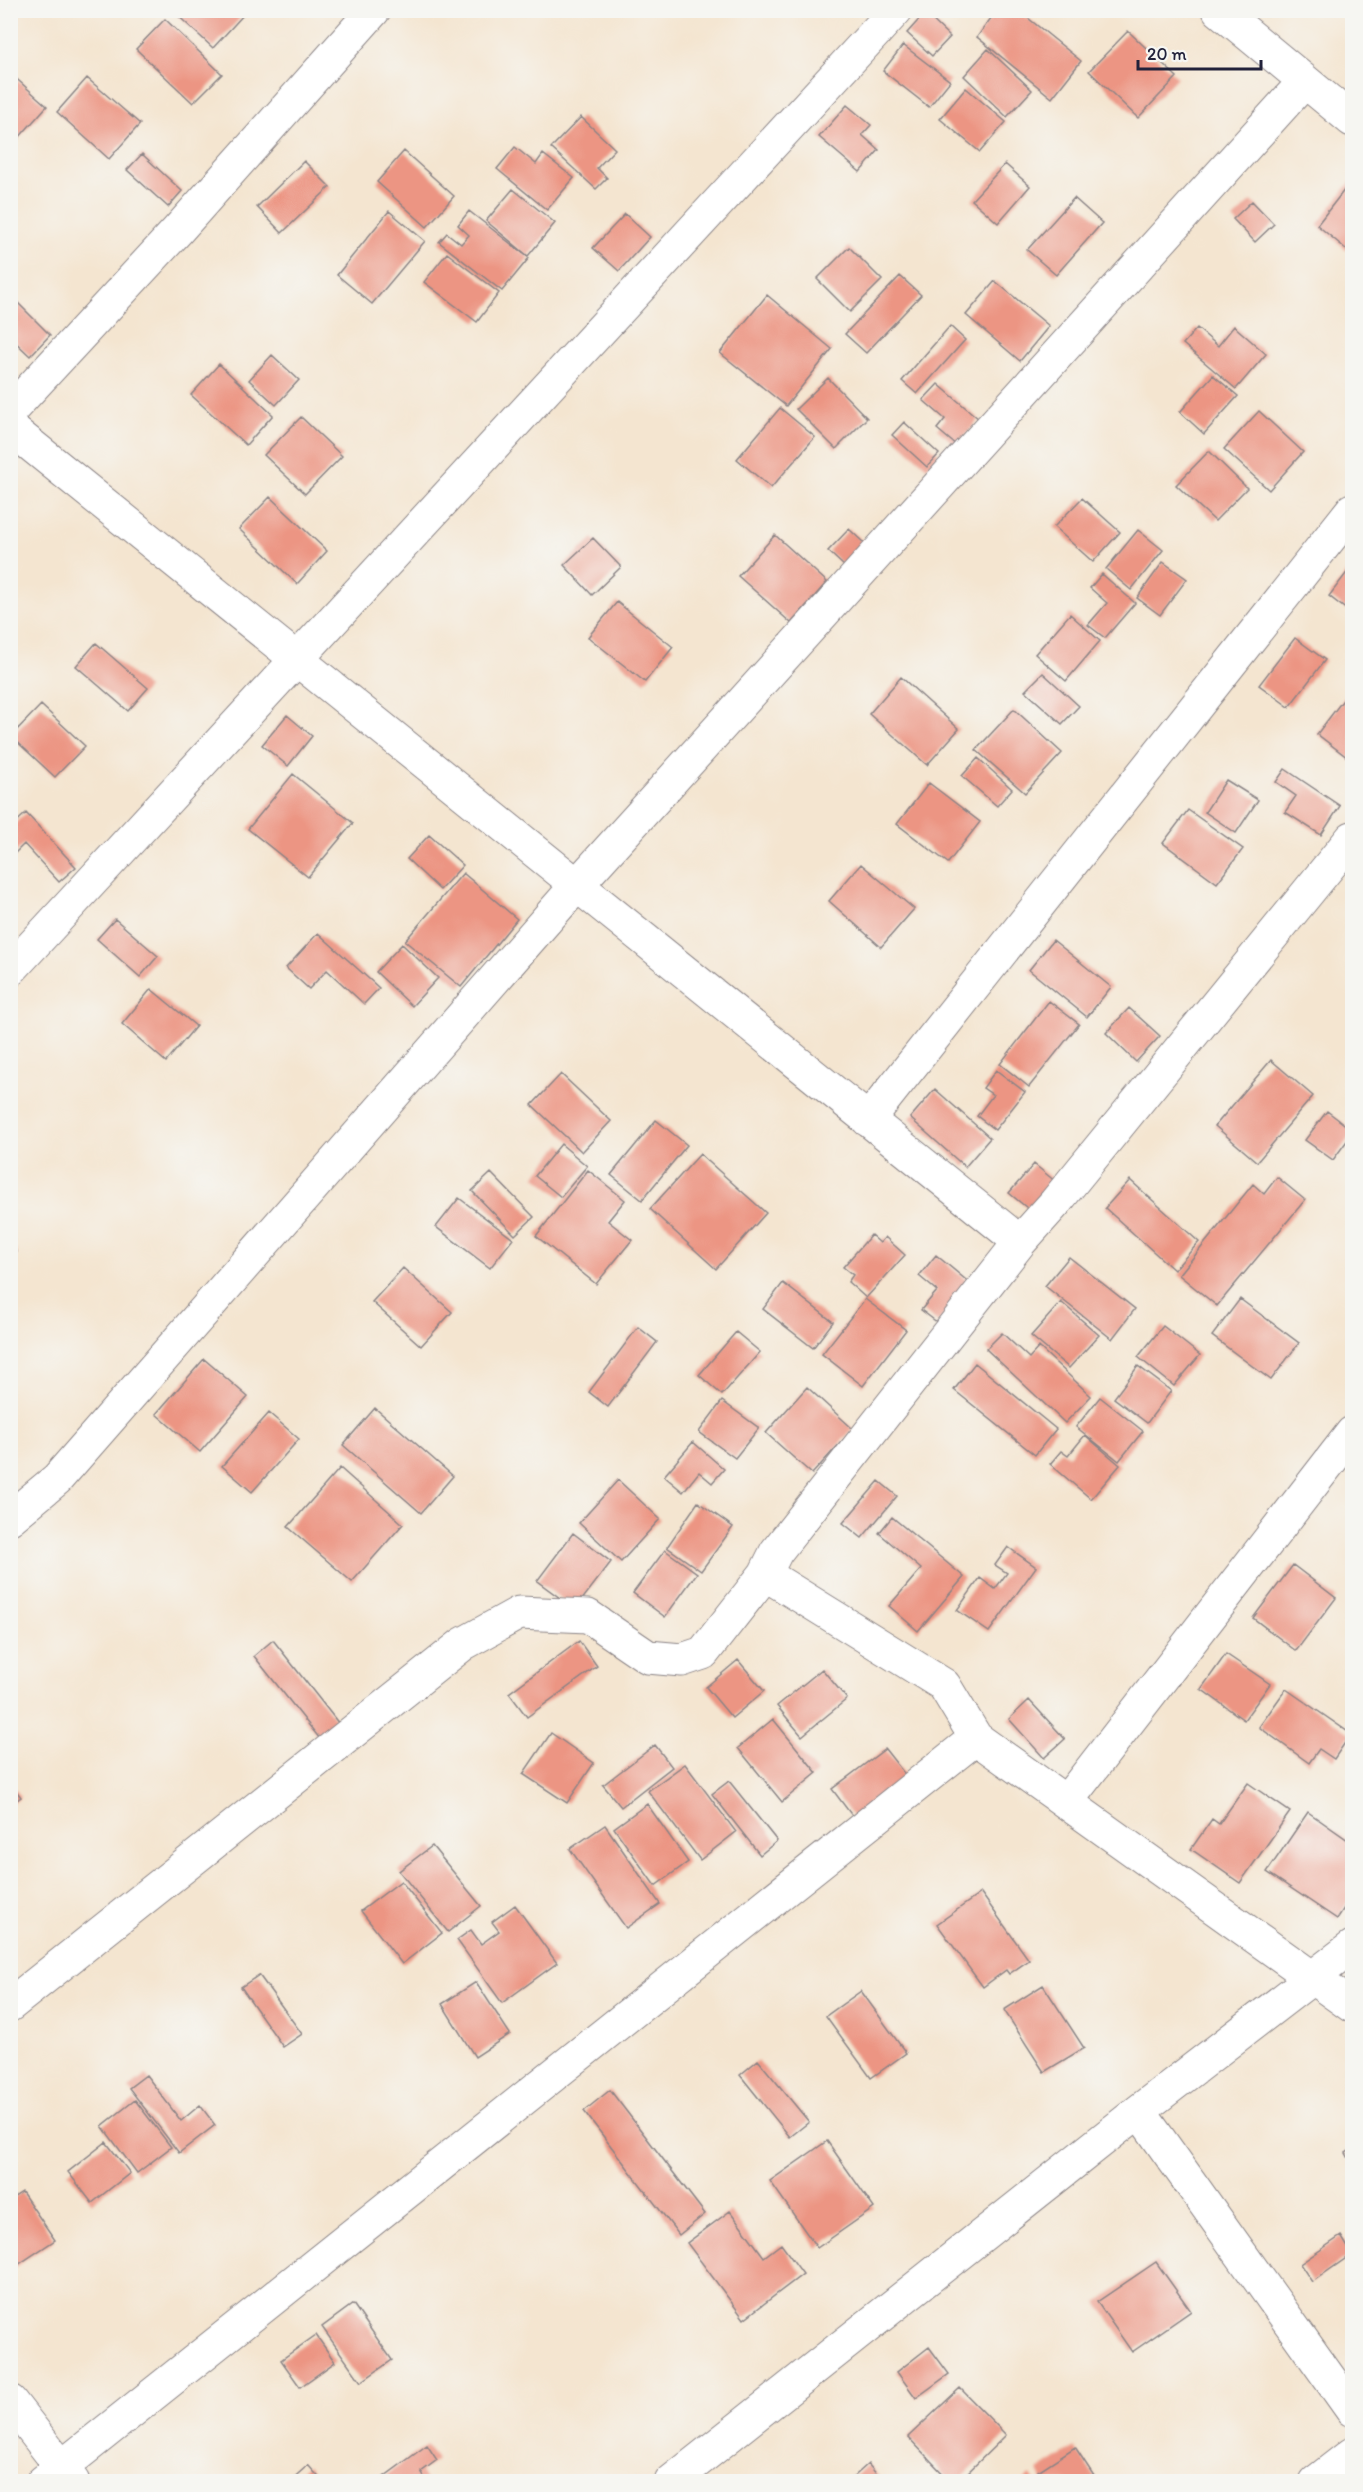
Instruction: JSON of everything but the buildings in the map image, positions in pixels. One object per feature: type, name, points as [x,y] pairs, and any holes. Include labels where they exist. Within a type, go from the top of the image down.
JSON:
[{"type":"street","points":[[10,411],[177,231],[374,10]]},
{"type":"street","points":[[10,970],[896,10]]},
{"type":"street","points":[[1235,15],[1305,81],[1353,120]]},
{"type":"street","points":[[10,1518],[57,1479],[577,885],[1305,81]]},
{"type":"street","points":[[10,428],[1020,1242]]},
{"type":"street","points":[[868,1120],[1353,510]]},
{"type":"street","points":[[10,2005],[464,1644],[519,1613],[588,1616],[648,1657],[682,1660],[703,1653],[765,1574],[776,1552],[1020,1242],[1055,1203],[1353,838]]},
{"type":"street","points":[[1066,1802],[1353,1433]]},
{"type":"street","points":[[765,1574],[944,1685],[976,1738],[1353,2006]]},
{"type":"street","points":[[10,2401],[59,2476],[976,1738]]},
{"type":"street","points":[[671,2481],[1139,2111],[1353,1947]]},
{"type":"street","points":[[1139,2111],[1353,2410]]},
{"type":"street","points":[[1316,2481],[1353,2454]]}]
